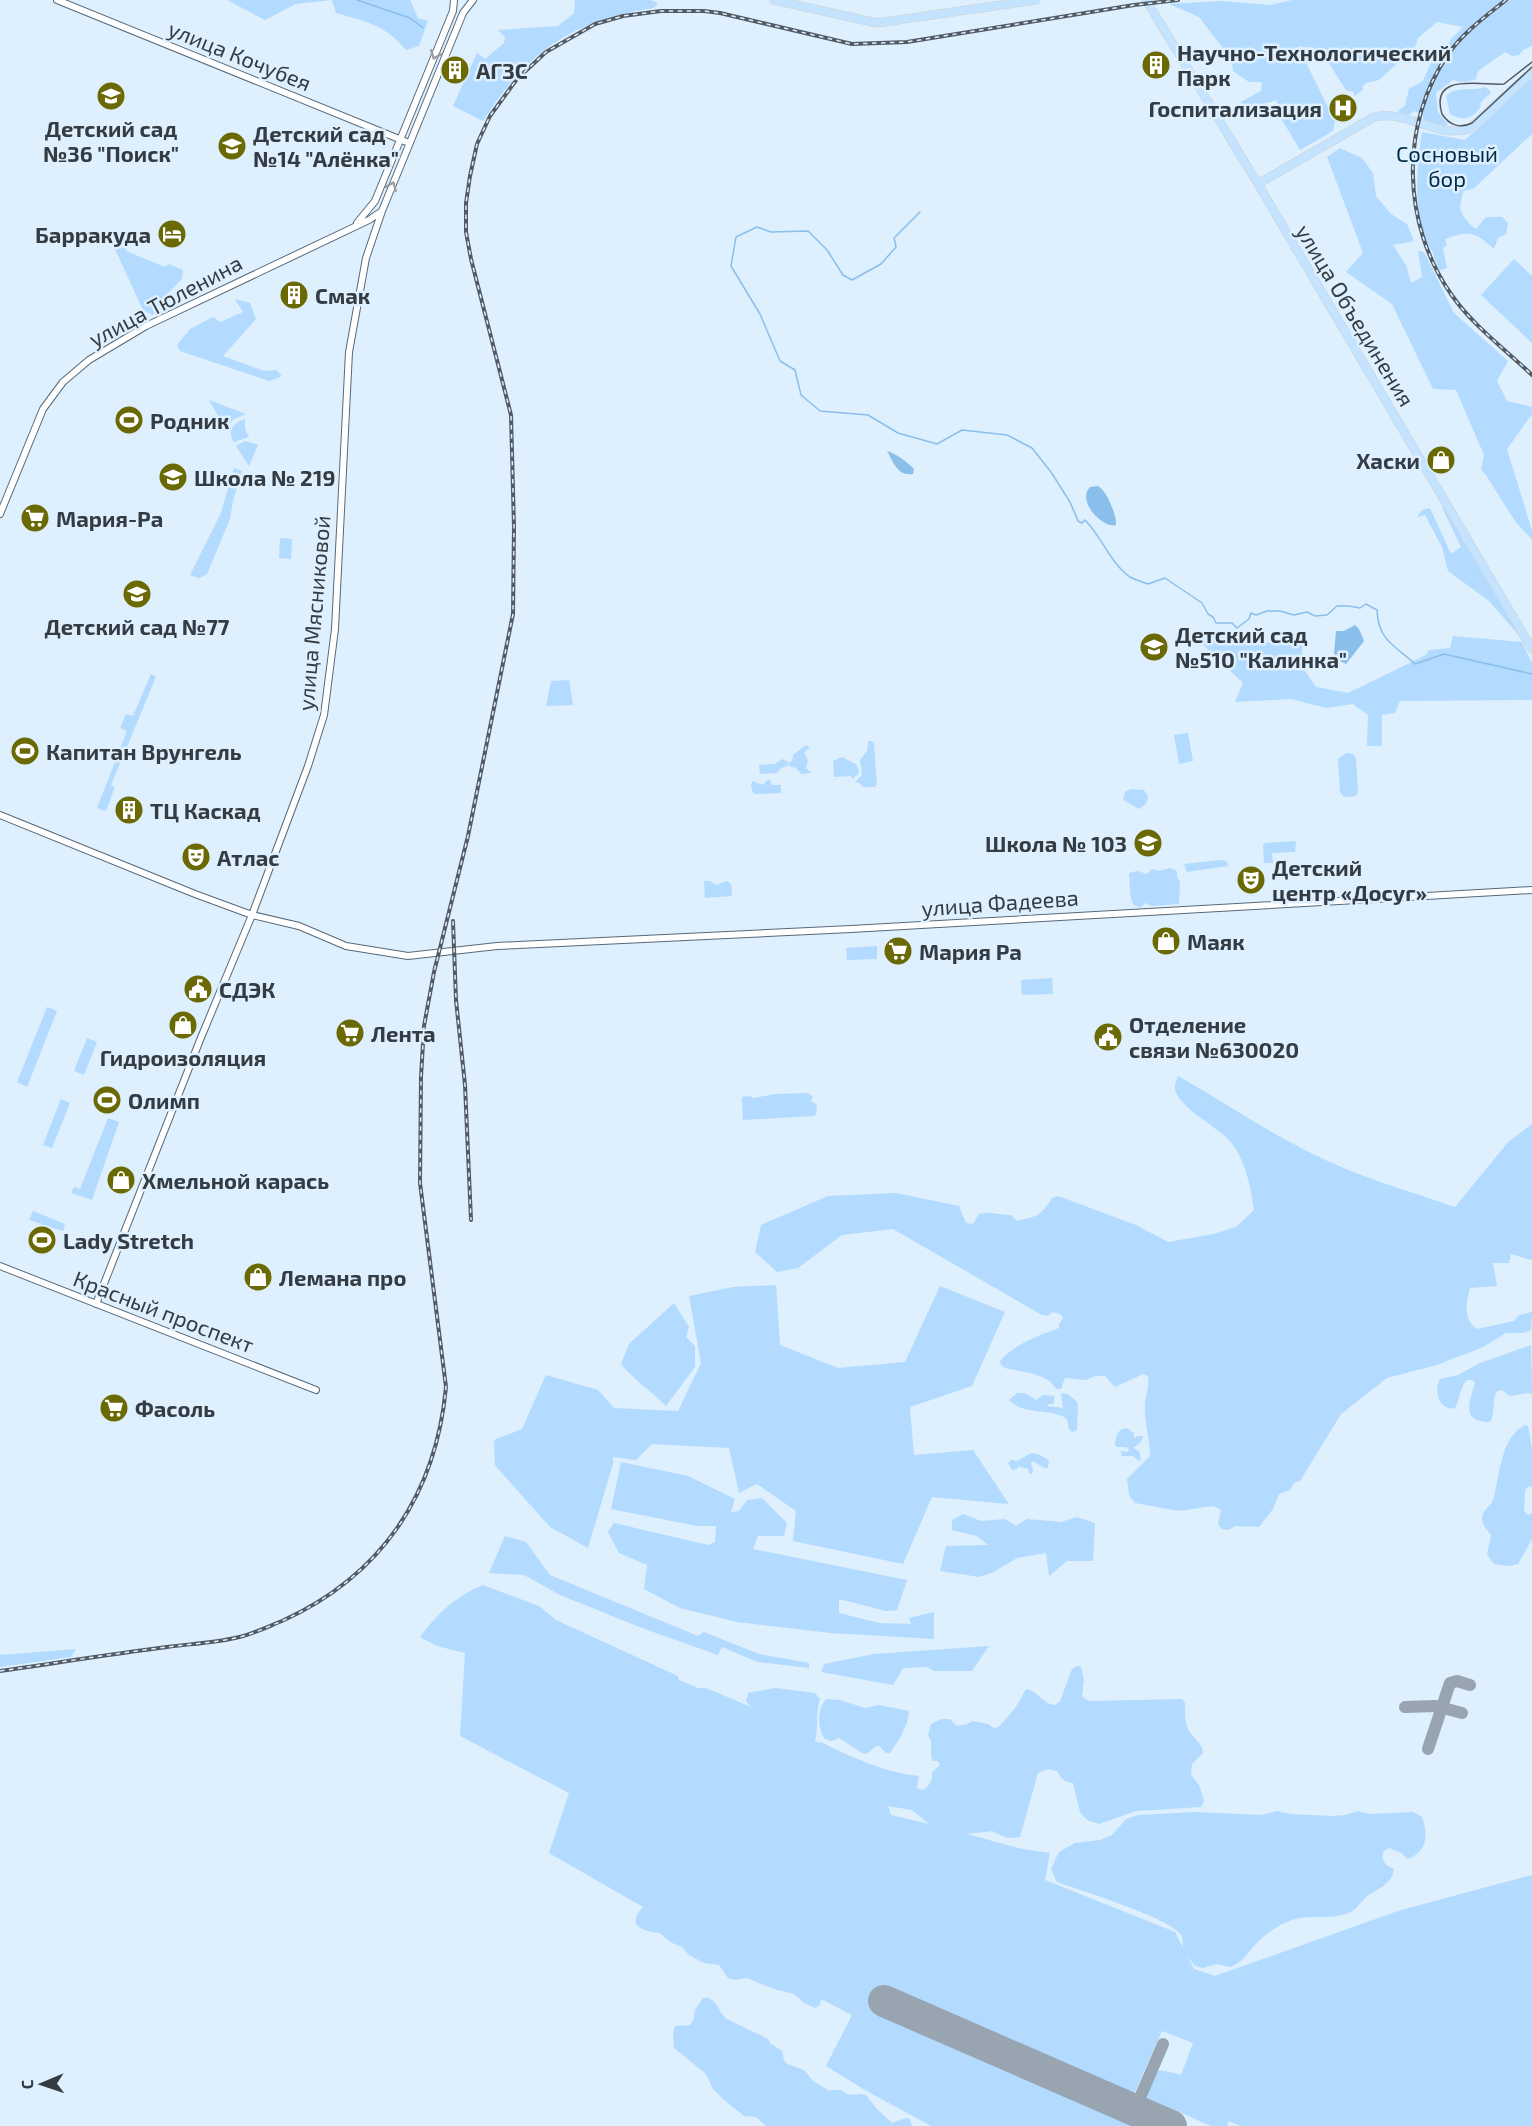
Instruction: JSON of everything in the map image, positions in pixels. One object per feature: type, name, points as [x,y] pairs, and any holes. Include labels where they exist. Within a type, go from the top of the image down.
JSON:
[{"type":"main road","points":[[774,0],[877,23],[1036,0]]},
{"type":"main road","name":"улица Объединения","points":[[1146,0],[1258,184],[1532,649]]},
{"type":"main road","points":[[1258,184],[1381,115],[1456,132],[1468,129],[1532,72]]},
{"type":"street","name":"улица Кочубея","points":[[57,0],[410,143]]},
{"type":"street","points":[[355,225],[375,201],[453,11],[454,0]]},
{"type":"street","name":"улица Мясниковой","points":[[96,1304],[174,1104],[252,915],[308,766],[324,715],[334,629],[349,352],[366,258],[382,211],[463,13],[473,0]]},
{"type":"street","points":[[355,225],[382,211]]},
{"type":"street","name":"улица Тюленина","points":[[0,514],[43,410],[63,382],[89,360],[146,326],[355,225]]},
{"type":"street","name":"улица Фадеева","points":[[0,815],[252,915],[299,926],[346,946],[408,956],[497,946],[851,929],[1532,890]]},
{"type":"street","name":"Красный проспект","points":[[0,1266],[316,1390]]},
{"type":"green space","points":[[227,0],[332,0],[296,4],[265,20]]},
{"type":"green space","points":[[332,0],[410,0],[418,18],[428,21],[419,46],[406,50],[383,29],[336,13]]},
{"type":"green space","points":[[575,0],[650,0],[658,3],[654,8],[625,13],[599,21],[554,43],[517,76],[483,121],[453,106],[477,53],[485,59],[504,43],[505,37],[498,30],[558,26],[574,13]]},
{"type":"green space","points":[[1292,0],[1532,0],[1532,46],[1523,50],[1519,55],[1512,56],[1505,52],[1478,71],[1476,79],[1464,82],[1453,80],[1436,93],[1438,112],[1448,125],[1442,126],[1424,121],[1423,116],[1415,111],[1406,116],[1398,115],[1399,110],[1405,106],[1409,89],[1423,81],[1433,58],[1443,52],[1451,39],[1463,27],[1437,22],[1418,38],[1415,47],[1379,80],[1366,83],[1362,87],[1363,90],[1354,96],[1354,92],[1346,90],[1317,49],[1298,46],[1335,122],[1333,131],[1300,150],[1276,110],[1277,100],[1245,109],[1241,102],[1261,91],[1262,82],[1249,82],[1233,71],[1232,60],[1199,17],[1169,4],[1221,1],[1270,5]]},
{"type":"green space","name":"Сосновый бор","points":[[1532,78],[1532,134],[1473,189],[1463,191],[1460,205],[1468,222],[1476,229],[1486,217],[1502,217],[1508,223],[1506,234],[1498,238],[1494,249],[1471,234],[1460,234],[1445,239],[1447,245],[1443,248],[1447,268],[1440,270],[1426,240],[1419,214],[1418,172],[1422,132],[1465,140]]},
{"type":"green space","points":[[1485,87],[1491,92],[1473,115],[1462,118],[1450,114],[1446,96],[1455,91]]},
{"type":"green space","points":[[1340,148],[1362,158],[1373,173],[1376,196],[1391,214],[1407,224],[1414,241],[1393,245],[1406,265],[1411,283],[1422,277],[1418,251],[1424,252],[1454,313],[1508,361],[1497,381],[1507,401],[1532,407],[1532,414],[1507,449],[1532,531],[1532,540],[1515,521],[1481,470],[1484,455],[1456,390],[1433,389],[1392,304],[1346,272],[1363,253],[1327,157]]},
{"type":"green space","points":[[118,244],[126,247],[126,251],[165,267],[169,264],[183,270],[182,279],[163,298],[158,312],[152,315],[143,310],[114,247]]},
{"type":"green space","points":[[1514,259],[1532,276],[1532,343],[1481,295]]},
{"type":"green space","points":[[235,299],[250,303],[256,319],[223,356],[264,371],[276,370],[282,376],[269,381],[180,351],[177,345],[190,329],[213,317],[220,322],[243,312]]},
{"type":"green space","points":[[209,400],[246,414],[234,419],[225,428]]},
{"type":"green space","points":[[245,419],[245,429],[249,437],[234,442],[231,435],[232,428]]},
{"type":"green space","points":[[245,441],[258,445],[249,466],[236,446]]},
{"type":"green space","points":[[234,468],[242,471],[230,519],[207,574],[199,578],[190,575],[221,513]]},
{"type":"green space","points":[[1442,507],[1446,508],[1498,595],[1518,634],[1489,601],[1448,571],[1442,547],[1425,515],[1417,517],[1422,510],[1430,508],[1451,554],[1461,547]]},
{"type":"green space","points":[[280,538],[292,539],[291,559],[279,558]]},
{"type":"green space","points":[[1219,632],[1260,644],[1287,638],[1302,643],[1303,668],[1316,687],[1348,693],[1426,655],[1429,650],[1450,648],[1453,636],[1522,642],[1532,663],[1532,700],[1400,701],[1395,713],[1382,715],[1382,746],[1367,746],[1368,715],[1353,704],[1326,708],[1291,699],[1235,702],[1243,683],[1199,641]]},
{"type":"green space","points":[[151,674],[156,677],[111,785],[115,787],[106,811],[97,808],[127,731],[120,728],[126,714],[133,716]]},
{"type":"green space","points":[[569,680],[573,705],[546,706],[551,681]]},
{"type":"green space","points":[[1188,733],[1193,761],[1179,764],[1174,735]]},
{"type":"green space","points":[[868,741],[874,744],[877,784],[875,787],[863,787],[855,782],[862,775],[860,760],[867,751]]},
{"type":"green space","points":[[806,745],[810,748],[804,752],[808,760],[806,768],[812,773],[801,774],[796,768],[789,766],[789,762],[792,761],[793,755]]},
{"type":"green space","points":[[1346,753],[1353,754],[1356,758],[1358,792],[1356,796],[1344,797],[1340,792],[1338,759]]},
{"type":"green space","points":[[842,757],[856,764],[859,771],[852,779],[851,776],[834,777],[833,761]]},
{"type":"green space","points":[[782,759],[788,762],[788,766],[781,768],[777,773],[760,774],[759,765],[775,764]]},
{"type":"green space","points":[[770,780],[772,785],[781,785],[781,793],[755,794],[752,791],[753,781],[763,785]]},
{"type":"green space","points":[[1131,789],[1144,790],[1148,797],[1146,804],[1139,809],[1123,800],[1125,792]]},
{"type":"green space","points":[[1296,841],[1295,852],[1272,853],[1273,863],[1264,863],[1263,845],[1265,843]]},
{"type":"green space","points":[[1227,861],[1228,866],[1187,872],[1184,864]]},
{"type":"green space","points":[[1170,868],[1177,871],[1180,882],[1179,904],[1152,906],[1145,903],[1140,908],[1133,904],[1129,873],[1137,871],[1147,874],[1152,869],[1159,871]]},
{"type":"green space","points":[[704,881],[710,881],[716,885],[727,881],[731,884],[732,896],[705,898]]},
{"type":"green space","points":[[877,946],[877,959],[847,960],[846,948]]},
{"type":"green space","points":[[1052,978],[1053,994],[1022,995],[1021,980]]},
{"type":"green space","points":[[47,1007],[57,1011],[27,1087],[17,1082]]},
{"type":"green space","points":[[87,1038],[97,1042],[84,1075],[74,1071]]},
{"type":"green space","points":[[1178,1076],[1326,1161],[1455,1207],[1509,1141],[1532,1124],[1532,1260],[1511,1254],[1509,1263],[1493,1263],[1497,1286],[1470,1288],[1467,1305],[1469,1321],[1477,1329],[1514,1321],[1519,1315],[1532,1312],[1531,1330],[1523,1333],[1506,1333],[1483,1347],[1437,1365],[1387,1378],[1341,1414],[1300,1481],[1294,1483],[1290,1490],[1279,1494],[1273,1509],[1259,1527],[1236,1526],[1228,1530],[1222,1529],[1218,1524],[1221,1510],[1213,1506],[1179,1511],[1135,1503],[1129,1495],[1127,1479],[1150,1456],[1145,1412],[1148,1376],[1143,1374],[1115,1387],[1105,1376],[1095,1376],[1086,1380],[1065,1378],[1061,1389],[1056,1389],[1041,1376],[1005,1368],[1001,1365],[1000,1361],[1020,1345],[1059,1328],[1063,1318],[1060,1314],[1053,1312],[1048,1316],[1042,1315],[893,1229],[842,1235],[798,1268],[777,1272],[755,1252],[761,1225],[828,1196],[896,1193],[959,1206],[966,1223],[973,1224],[979,1214],[983,1213],[1011,1215],[1017,1221],[1029,1218],[1042,1212],[1052,1198],[1058,1196],[1136,1225],[1168,1242],[1214,1234],[1236,1227],[1254,1210],[1243,1164],[1229,1140],[1183,1103],[1175,1087]]},
{"type":"green space","points":[[808,1093],[813,1097],[811,1101],[816,1104],[817,1112],[814,1116],[743,1120],[742,1097]]},
{"type":"green space","points":[[61,1099],[70,1103],[52,1148],[43,1145]]},
{"type":"green space","points":[[108,1118],[119,1122],[92,1200],[71,1193],[74,1187],[80,1189]]},
{"type":"green space","points":[[33,1211],[65,1224],[63,1231],[29,1220]]},
{"type":"green space","points":[[776,1285],[780,1345],[838,1368],[905,1362],[940,1286],[1005,1312],[972,1386],[910,1407],[914,1455],[973,1450],[1009,1504],[932,1497],[903,1564],[793,1541],[796,1511],[757,1484],[739,1493],[729,1448],[652,1444],[636,1460],[613,1457],[613,1464],[588,1548],[550,1527],[495,1465],[494,1440],[522,1429],[546,1375],[598,1390],[614,1408],[678,1411],[701,1363],[689,1296],[733,1287]]},
{"type":"green space","points":[[674,1303],[689,1327],[686,1337],[695,1346],[695,1367],[666,1406],[621,1364],[629,1344]]},
{"type":"green space","points":[[1531,1345],[1532,1394],[1510,1396],[1502,1390],[1497,1391],[1490,1422],[1481,1421],[1471,1415],[1469,1404],[1475,1383],[1473,1380],[1467,1380],[1465,1383],[1455,1408],[1445,1407],[1442,1404],[1437,1389],[1440,1379],[1458,1375],[1480,1363]]},
{"type":"green space","points":[[1017,1393],[1025,1393],[1036,1400],[1043,1395],[1054,1396],[1054,1404],[1047,1406],[1063,1408],[1061,1393],[1069,1395],[1078,1403],[1077,1430],[1072,1432],[1067,1419],[1061,1416],[1015,1405],[1009,1400]]},
{"type":"green space","points":[[1525,1425],[1528,1426],[1532,1449],[1532,1487],[1529,1486],[1525,1490],[1524,1511],[1528,1515],[1532,1513],[1532,1539],[1518,1564],[1509,1566],[1494,1564],[1487,1554],[1491,1535],[1483,1524],[1482,1516],[1493,1500],[1502,1458],[1510,1439]]},
{"type":"green space","points":[[1127,1428],[1134,1433],[1134,1438],[1143,1436],[1141,1442],[1133,1448],[1139,1451],[1141,1459],[1139,1461],[1133,1456],[1122,1456],[1121,1451],[1128,1452],[1129,1449],[1115,1445],[1119,1431]]},
{"type":"green space","points":[[1031,1453],[1049,1460],[1048,1468],[1033,1461],[1031,1462],[1032,1474],[1028,1469],[1018,1466],[1017,1469],[1012,1470],[1008,1463],[1011,1460],[1017,1461]]},
{"type":"green space","points":[[621,1462],[688,1476],[735,1499],[731,1512],[739,1511],[747,1500],[762,1498],[787,1523],[784,1536],[758,1536],[753,1549],[907,1580],[897,1610],[886,1611],[839,1599],[839,1613],[879,1623],[911,1624],[909,1618],[934,1612],[934,1639],[831,1633],[737,1622],[680,1608],[644,1589],[647,1565],[619,1553],[608,1532],[614,1523],[708,1545],[715,1542],[716,1526],[697,1526],[611,1509]]},
{"type":"green space","points":[[963,1514],[981,1521],[1005,1519],[1016,1526],[1027,1519],[1061,1522],[1077,1517],[1095,1523],[1093,1561],[1067,1561],[1049,1576],[1046,1553],[1017,1558],[992,1573],[979,1577],[940,1571],[946,1546],[988,1545],[977,1536],[952,1530],[952,1520]]},
{"type":"green space","points":[[505,1536],[526,1542],[550,1575],[698,1636],[704,1632],[759,1654],[809,1663],[809,1668],[757,1662],[722,1647],[718,1655],[560,1595],[524,1575],[489,1573]]},
{"type":"green space","points":[[483,1585],[539,1606],[556,1620],[678,1676],[679,1680],[698,1688],[706,1688],[751,1707],[746,1701],[748,1693],[775,1688],[815,1693],[820,1699],[815,1741],[881,1768],[919,1776],[917,1788],[922,1790],[929,1785],[932,1772],[940,1765],[938,1761],[933,1761],[931,1756],[931,1741],[928,1735],[931,1724],[941,1719],[950,1719],[957,1726],[973,1721],[988,1724],[994,1728],[999,1727],[1016,1707],[1026,1689],[1055,1705],[1060,1701],[1072,1669],[1077,1666],[1081,1667],[1084,1680],[1082,1696],[1091,1701],[1182,1699],[1185,1703],[1187,1725],[1200,1744],[1203,1753],[1192,1764],[1191,1775],[1199,1785],[1204,1801],[1201,1807],[1136,1811],[1099,1824],[1087,1820],[1080,1812],[1073,1783],[1063,1780],[1057,1771],[1049,1769],[1038,1773],[1020,1837],[1007,1838],[992,1831],[967,1834],[1022,1849],[1050,1853],[1045,1880],[1175,1932],[1183,1948],[1181,1935],[1174,1928],[1124,1905],[1057,1882],[1051,1869],[1059,1852],[1075,1843],[1100,1840],[1112,1835],[1126,1819],[1139,1815],[1195,1812],[1261,1815],[1277,1811],[1331,1816],[1358,1811],[1370,1814],[1413,1812],[1422,1817],[1424,1823],[1423,1847],[1415,1856],[1408,1859],[1389,1848],[1384,1851],[1382,1857],[1386,1865],[1394,1869],[1391,1878],[1367,1896],[1353,1911],[1342,1915],[1295,1919],[1283,1924],[1265,1935],[1241,1961],[1230,1967],[1217,1964],[1203,1968],[1195,1966],[1187,1956],[1194,1969],[1215,1976],[1401,1910],[1532,1875],[1532,2126],[1240,2126],[1229,2121],[1227,2126],[1211,2126],[1145,2097],[1156,2072],[1164,2071],[1181,2075],[1193,2043],[1162,2031],[1134,2094],[887,1990],[877,2012],[1134,2126],[931,2126],[826,2066],[852,2015],[821,1999],[820,2005],[815,2008],[804,2003],[794,1994],[747,1978],[736,1980],[728,1978],[719,1965],[704,1963],[689,1955],[682,1947],[670,1942],[660,1933],[647,1931],[638,1926],[636,1919],[643,1907],[549,1853],[569,1793],[460,1736],[465,1653],[437,1646],[420,1637],[448,1606]],"holes":[[[888,1806],[912,1810],[929,1824],[891,1815]]]},
{"type":"green space","points":[[989,1646],[972,1671],[934,1671],[927,1667],[903,1668],[893,1685],[821,1672],[824,1664],[874,1654]]},
{"type":"green space","points":[[76,1649],[71,1657],[0,1667],[0,1655]]},
{"type":"green space","points":[[826,1699],[840,1700],[865,1708],[879,1705],[909,1711],[909,1716],[890,1753],[876,1746],[864,1754],[839,1738],[832,1741],[825,1739],[819,1719]]},
{"type":"green space","points":[[703,1998],[711,1999],[727,2019],[768,2039],[782,2051],[787,2064],[804,2070],[813,2081],[828,2090],[841,2090],[849,2095],[866,2095],[892,2123],[906,2118],[910,2119],[912,2126],[766,2126],[756,2117],[744,2116],[713,2089],[706,2074],[674,2048],[675,2026],[690,2025],[695,2010]]},
{"type":"shaded area","points":[[887,451],[908,463],[914,469],[913,474],[900,471]]},
{"type":"shaded area","points":[[1098,486],[1111,504],[1116,525],[1104,523],[1089,506],[1086,499],[1087,493],[1090,487]]},
{"type":"shaded area","points":[[1355,625],[1364,641],[1346,664],[1336,659],[1334,653],[1336,631],[1344,631]]},
{"type":"waterway","points":[[357,0],[410,18],[423,28]]},
{"type":"waterway","points":[[920,212],[894,238],[896,247],[881,264],[852,280],[843,275],[827,250],[808,231],[771,232],[757,227],[736,237],[731,266],[760,314],[780,361],[795,370],[801,395],[820,411],[868,415],[898,433],[937,444],[962,430],[1007,435],[1032,448],[1070,502],[1078,521],[1082,523],[1085,520],[1123,571],[1132,578],[1148,584],[1165,578],[1202,603],[1216,623],[1232,623],[1237,628],[1249,619],[1251,613],[1256,615],[1267,611],[1280,611],[1294,615],[1307,612],[1315,616],[1327,615],[1337,606],[1360,608],[1366,604],[1377,610],[1384,636],[1415,664],[1444,654],[1532,674]]},
{"type":"taxiway","points":[[1428,1749],[1450,1683],[1457,1681],[1470,1685]]},
{"type":"taxiway","points":[[1405,1707],[1436,1706],[1462,1713]]},
{"type":"taxiway","points":[[1125,2106],[1132,2106],[1138,2102],[1163,2044]]},
{"type":"runway","points":[[884,2001],[1171,2126]]},
{"type":"tram line","points":[[1532,62],[1504,84],[1472,83],[1450,86],[1443,91],[1440,100],[1442,114],[1455,125],[1463,126],[1472,123],[1532,67]]},
{"type":"railway","points":[[0,1671],[227,1640],[247,1635],[282,1621],[317,1602],[348,1581],[375,1556],[397,1528],[416,1497],[430,1463],[440,1426],[446,1387],[420,1183],[424,1026],[434,972],[468,836],[513,614],[514,527],[511,415],[466,232],[466,203],[470,176],[477,144],[490,116],[517,79],[546,52],[595,24],[623,16],[661,11],[704,11],[852,44],[907,42],[1178,0]]},
{"type":"railway","points":[[1506,0],[1461,38],[1449,53],[1433,81],[1421,111],[1415,142],[1413,174],[1416,206],[1423,237],[1435,266],[1451,294],[1479,326],[1532,375]]},
{"type":"railway","points":[[453,921],[456,1000],[465,1085],[471,1220]]},
{"type":"place","name":"Научно-Технологический Парк","points":[[1156,65]]},
{"type":"place","name":"АГЗС","points":[[455,70]]},
{"type":"place","name":"Детский сад №36 \"Поиск\"","points":[[111,96]]},
{"type":"place","name":"Госпитализация","points":[[1343,108]]},
{"type":"place","name":"Детский сад №14 \"Алёнка\"","points":[[232,146]]},
{"type":"place","name":"Барракуда","points":[[172,234]]},
{"type":"place","name":"Смак","points":[[294,295]]},
{"type":"place","name":"Родник","points":[[129,420]]},
{"type":"place","name":"Хаски","points":[[1441,460]]},
{"type":"place","name":"Школа № 219","points":[[173,477]]},
{"type":"place","name":"Мария-Ра","points":[[35,518]]},
{"type":"place","name":"Детский сад №77","points":[[137,594]]},
{"type":"place","name":"Детский сад №510 \"Калинка\"","points":[[1154,647]]},
{"type":"place","name":"Капитан Врунгель","points":[[25,751]]},
{"type":"place","name":"ТЦ Каскад","points":[[129,810]]},
{"type":"place","name":"Школа № 103","points":[[1148,843]]},
{"type":"place","name":"Атлас","points":[[196,857]]},
{"type":"place","name":"Детский центр «Досуг»","points":[[1251,880]]},
{"type":"place","name":"Маяк","points":[[1166,941]]},
{"type":"place","name":"Мария Ра","points":[[898,951]]},
{"type":"place","name":"СДЭК","points":[[198,989]]},
{"type":"place","name":"Гидроизоляция","points":[[183,1025]]},
{"type":"place","name":"Лента","points":[[350,1033]]},
{"type":"place","name":"Отделение связи №630020","points":[[1108,1037]]},
{"type":"place","name":"Олимп","points":[[107,1100]]},
{"type":"place","name":"Хмельной карась","points":[[121,1180]]},
{"type":"place","name":"Lady Stretch","points":[[42,1240]]},
{"type":"place","name":"Лемана про","points":[[258,1277]]},
{"type":"place","name":"Фасоль","points":[[114,1408]]}]
